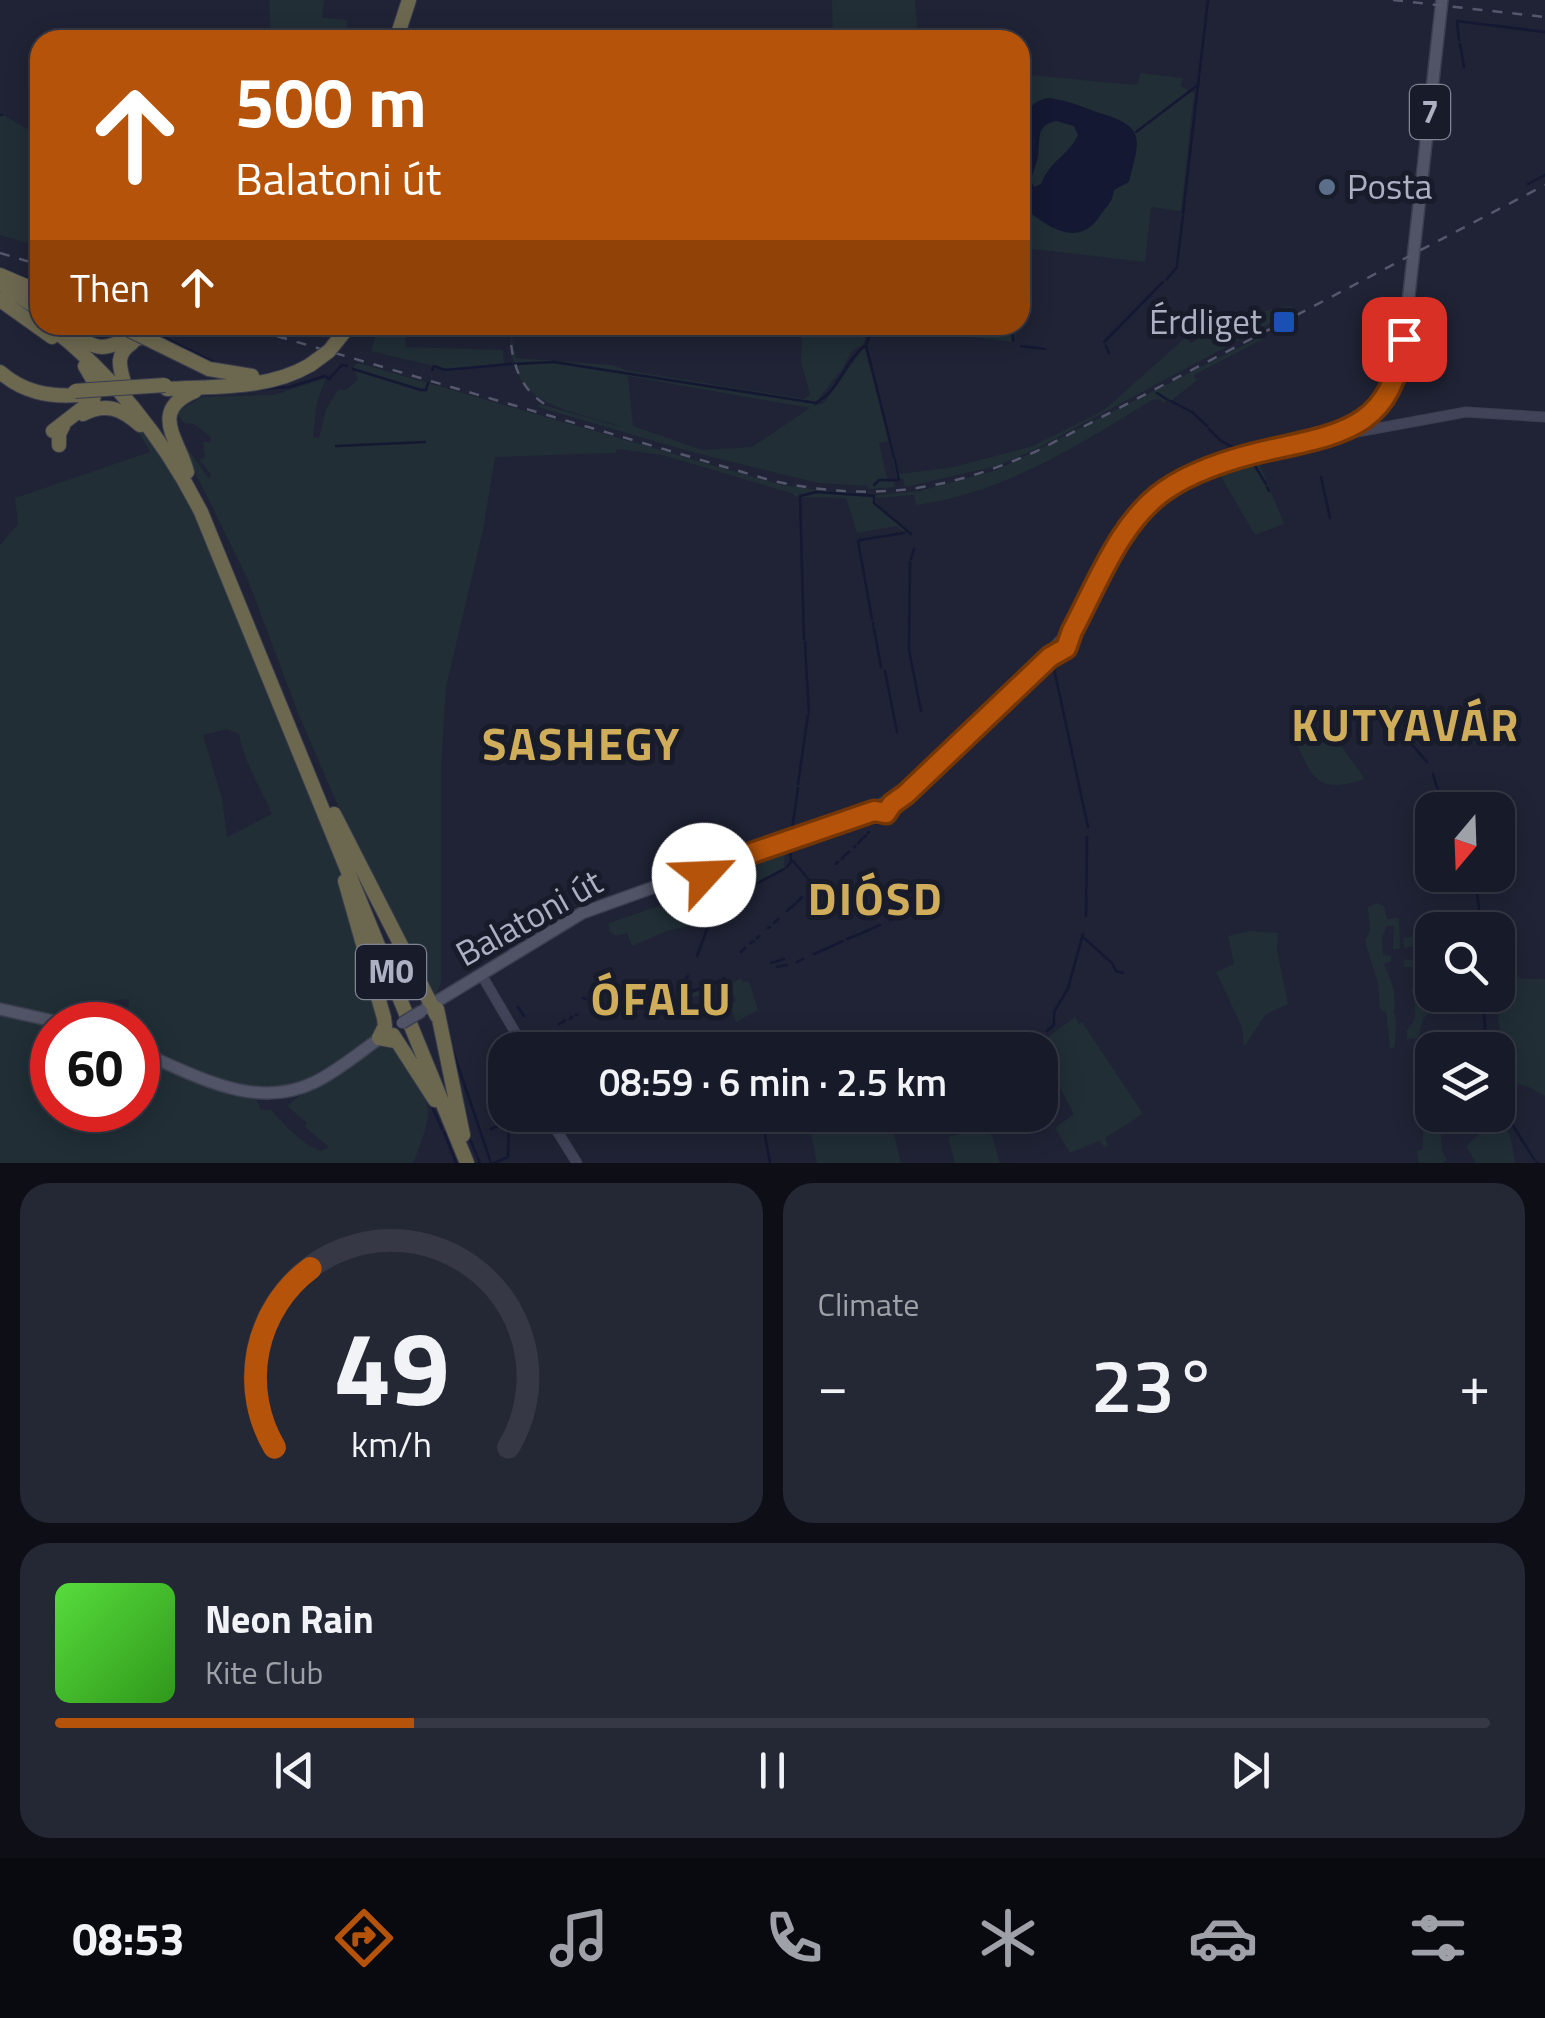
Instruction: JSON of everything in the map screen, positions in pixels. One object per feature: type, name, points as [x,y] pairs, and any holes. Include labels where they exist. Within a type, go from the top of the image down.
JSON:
[{"type":"highway","points":[[396,30],[406,0]]},
{"type":"highway","points":[[0,276],[30,288]]},
{"type":"highway","points":[[0,284],[30,304]]},
{"type":"highway","points":[[0,292],[30,316]]},
{"type":"highway","points":[[0,300],[30,317]]},
{"type":"highway","points":[[0,313],[30,318]]},
{"type":"highway","points":[[51,335],[140,426]]},
{"type":"highway","name":"M0","points":[[59,335],[163,436]]},
{"type":"highway","name":"M0","points":[[71,335],[125,386],[163,436],[201,512],[467,1154]]},
{"type":"highway","points":[[75,335],[100,349],[122,336]]},
{"type":"highway","points":[[43,416],[63,424],[102,407],[122,411],[140,426],[163,436],[174,406],[187,394],[226,381],[270,381],[329,350],[339,335]]},
{"type":"highway","points":[[122,336],[208,369],[226,381]]},
{"type":"highway","points":[[122,336],[134,346],[150,348]]},
{"type":"highway","points":[[122,336],[119,364],[125,386]]},
{"type":"highway","points":[[59,445],[63,424],[86,408],[96,392],[94,378],[78,359]]},
{"type":"highway","points":[[0,368],[36,388],[76,393],[226,381],[288,371],[308,363]]},
{"type":"highway","name":"M0","points":[[174,458],[188,472],[227,549],[467,1154]]},
{"type":"highway","points":[[318,794],[390,1030],[467,1154]]},
{"type":"highway","points":[[334,814],[431,1006],[467,1154]]},
{"type":"main road","name":"Balatoni út","points":[[160,1060],[228,1088],[266,1094],[316,1082],[468,982],[484,981],[589,909],[696,875],[882,807],[908,791],[1064,642],[1130,526],[1162,492],[1221,464],[1362,428],[1386,398],[1400,364],[1442,0]]},
{"type":"main road","points":[[1362,428],[1462,412],[1545,417]]},
{"type":"main road","points":[[484,981],[515,1032]]},
{"type":"main road","points":[[0,1009],[30,1016]]},
{"type":"main road","points":[[557,1132],[577,1163]]},
{"type":"shaded area","points":[[269,0],[324,0],[322,18],[347,20],[348,30],[270,30]]},
{"type":"shaded area","points":[[832,0],[915,0],[917,30],[833,30]]},
{"type":"shaded area","points":[[1140,73],[1183,78],[1180,86],[1194,93],[1181,211],[1151,207],[1145,262],[1030,249],[1030,75],[1138,83]]},
{"type":"shaded area","points":[[0,113],[30,131],[30,244],[0,235]]},
{"type":"shaded area","points":[[1292,306],[1293,311],[1036,449],[997,466],[905,487],[903,479],[897,478],[888,441],[879,443],[888,482],[895,487],[868,489],[818,483],[688,451],[538,407],[539,404],[625,428],[560,408],[531,392],[514,364],[510,335],[516,358],[612,365],[805,399],[810,394],[801,362],[802,335],[867,335],[813,406],[824,403],[864,347],[900,474],[954,467],[1033,446],[1104,410],[1185,338],[1192,343],[1227,323]],"holes":[[[628,376],[810,408],[752,447],[702,450],[633,426]]]},
{"type":"shaded area","points":[[376,335],[405,335],[406,347],[503,350],[504,365],[446,369],[371,351]]},
{"type":"shaded area","points":[[953,335],[1015,335],[1013,342]]},
{"type":"shaded area","points":[[1264,335],[1267,337],[1194,375],[1196,380],[1205,374],[1172,400],[1152,400],[1068,450],[1009,479],[916,505],[914,495],[876,498],[904,532],[896,526],[857,533],[846,498],[797,497],[662,455],[617,449],[616,453],[495,457],[483,530],[446,687],[441,770],[441,981],[437,995],[432,995],[350,834],[298,713],[248,580],[181,444],[208,478],[212,476],[199,459],[205,458],[203,442],[211,442],[211,437],[194,424],[184,423],[176,412],[202,397],[274,395],[326,378],[317,402],[313,437],[319,438],[326,409],[338,390],[346,390],[358,379],[353,366],[359,363],[781,485],[867,496],[920,491],[997,470]]},
{"type":"shaded area","points":[[112,409],[148,440],[189,504],[232,591],[314,796],[371,974],[383,1028],[338,1067],[308,1084],[286,1090],[242,1088],[160,1058],[160,1002],[30,1002],[30,1013],[0,1006],[0,545],[18,524],[15,498],[150,452],[139,433],[112,416],[93,411]],"holes":[[[227,729],[239,734],[272,814],[227,837],[222,799],[203,735]]]},
{"type":"shaded area","points":[[1257,457],[1284,524],[1255,535],[1217,470]]},
{"type":"shaded area","points":[[1330,731],[1364,779],[1335,785],[1317,779],[1311,772],[1294,738]]},
{"type":"shaded area","points":[[785,847],[784,868],[747,889],[716,918],[721,911],[718,907],[729,902],[727,896],[732,894],[732,887],[716,892],[714,884],[703,888],[702,884],[719,869]]},
{"type":"shaded area","points":[[700,892],[703,904],[689,908],[693,925],[632,946],[627,933],[616,936],[609,931],[609,923]]},
{"type":"shaded area","points":[[1377,903],[1384,906],[1387,919],[1399,918],[1400,949],[1393,949],[1394,926],[1387,926],[1382,937],[1383,955],[1391,956],[1391,961],[1384,964],[1394,989],[1395,1047],[1390,1049],[1386,1012],[1380,1009],[1378,984],[1365,941],[1370,930],[1368,907]]},
{"type":"shaded area","points":[[1250,931],[1278,933],[1277,950],[1288,1004],[1265,1015],[1244,1047],[1242,1027],[1216,972],[1234,964],[1228,936]]},
{"type":"shaded area","points":[[1415,936],[1415,946],[1404,948],[1403,938]]},
{"type":"shaded area","points":[[1404,959],[1415,961],[1415,981],[1413,967],[1404,967]]},
{"type":"shaded area","points":[[1515,974],[1522,979],[1545,979],[1545,1096],[1515,1084],[1515,1032],[1500,1032],[1497,1012],[1515,1012]]},
{"type":"shaded area","points":[[741,978],[743,982],[749,981],[758,1010],[736,1022],[729,1004],[736,1001],[730,986],[664,1006],[682,996]]},
{"type":"shaded area","points":[[1415,1012],[1428,1012],[1415,1038],[1407,1039],[1407,1030]]},
{"type":"shaded area","points":[[0,1013],[30,1020],[30,1132],[160,1132],[160,1062],[255,1097],[261,1110],[271,1110],[301,1139],[321,1151],[329,1147],[287,1106],[310,1087],[384,1043],[391,1046],[422,1090],[428,1112],[413,1163],[0,1163]]},
{"type":"shaded area","points":[[1075,1017],[1079,1024],[1082,1022],[1143,1114],[1105,1138],[1105,1148],[1099,1141],[1070,1153],[1057,1132],[1058,1126],[1074,1114],[1058,1084],[1058,1032],[1055,1032]]},
{"type":"shaded area","points":[[811,1132],[893,1132],[901,1163],[817,1163]]},
{"type":"shaded area","points":[[991,1132],[1000,1163],[955,1163],[948,1137]]},
{"type":"shaded area","points":[[1423,1132],[1441,1132],[1447,1160],[1419,1163],[1417,1151],[1423,1149]]},
{"type":"shaded area","points":[[1481,1132],[1508,1132],[1515,1163],[1476,1163],[1466,1146]]},
{"type":"water","points":[[1048,98],[1070,103],[1118,119],[1128,125],[1137,139],[1129,182],[1114,190],[1100,216],[1081,232],[1060,231],[1030,212],[1030,109]],"holes":[[[1056,121],[1074,126],[1078,135],[1041,184],[1034,187],[1031,180],[1042,129]]]},
{"type":"waterway","points":[[1136,132],[1198,85],[1208,0]]},
{"type":"waterway","points":[[1459,40],[1457,21],[1545,32]]},
{"type":"waterway","points":[[1460,44],[1464,67]]},
{"type":"waterway","points":[[1183,213],[1198,85]]},
{"type":"waterway","points":[[1528,184],[1545,175]]},
{"type":"waterway","points":[[1177,265],[1183,216]]},
{"type":"waterway","points":[[1167,279],[1177,267]]},
{"type":"waterway","points":[[15,274],[30,280]]},
{"type":"waterway","points":[[1104,342],[1163,282]]},
{"type":"waterway","points":[[159,335],[216,363]]},
{"type":"waterway","points":[[870,335],[866,345],[894,458]]},
{"type":"waterway","points":[[1013,335],[1013,341]]},
{"type":"waterway","points":[[514,364],[554,362],[816,403],[866,345]]},
{"type":"waterway","points":[[1021,346],[1045,349]]},
{"type":"waterway","points":[[1106,346],[1109,353]]},
{"type":"waterway","points":[[432,370],[434,366],[445,370],[511,364]]},
{"type":"waterway","points":[[258,389],[289,387],[325,376],[329,379],[342,365],[347,366]]},
{"type":"waterway","points":[[353,369],[421,390],[426,390],[428,383]]},
{"type":"waterway","points":[[1157,393],[1168,400]]},
{"type":"waterway","points":[[1171,401],[1207,426]]},
{"type":"waterway","points":[[1209,429],[1235,448]]},
{"type":"waterway","points":[[336,446],[425,442]]},
{"type":"waterway","points":[[874,485],[879,480],[899,480],[895,460]]},
{"type":"waterway","points":[[1252,461],[1266,484]]},
{"type":"waterway","points":[[1321,477],[1330,518]]},
{"type":"waterway","points":[[1267,487],[1269,491]]},
{"type":"waterway","points":[[804,639],[800,496],[816,492],[874,496],[874,503],[911,534]]},
{"type":"waterway","points":[[860,540],[904,533]]},
{"type":"waterway","points":[[858,541],[872,619]]},
{"type":"waterway","points":[[911,559],[914,549]]},
{"type":"waterway","points":[[910,562],[909,650],[921,711]]},
{"type":"waterway","points":[[874,629],[881,667]]},
{"type":"waterway","points":[[805,642],[806,661]]},
{"type":"waterway","points":[[1057,654],[1052,659],[1088,827]]},
{"type":"waterway","points":[[806,663],[809,712]]},
{"type":"waterway","points":[[885,671],[897,732]]},
{"type":"waterway","points":[[798,784],[808,715]]},
{"type":"waterway","points":[[1392,721],[1427,762]]},
{"type":"waterway","points":[[1433,774],[1438,792]]},
{"type":"waterway","points":[[791,836],[798,788]]},
{"type":"waterway","points":[[1086,916],[1087,837]]},
{"type":"waterway","points":[[858,843],[862,839]]},
{"type":"waterway","points":[[787,867],[791,862],[790,846]]},
{"type":"waterway","points":[[845,855],[849,852]]},
{"type":"waterway","points":[[793,861],[811,882]]},
{"type":"waterway","points":[[712,924],[742,899],[748,888],[784,869]]},
{"type":"waterway","points":[[810,889],[814,885]]},
{"type":"waterway","points":[[1477,894],[1479,912]]},
{"type":"waterway","points":[[797,902],[802,897]]},
{"type":"waterway","points":[[787,911],[795,904]]},
{"type":"waterway","points":[[774,923],[778,919]]},
{"type":"waterway","points":[[873,928],[880,925]]},
{"type":"waterway","points":[[697,956],[708,926]]},
{"type":"waterway","points":[[862,933],[871,929]]},
{"type":"waterway","points":[[847,939],[860,934]]},
{"type":"waterway","points":[[1047,1031],[1054,1025],[1054,1012],[1068,988],[1083,934]]},
{"type":"waterway","points":[[1084,938],[1116,971],[1123,973]]},
{"type":"waterway","points":[[750,943],[754,941]]},
{"type":"waterway","points":[[832,946],[843,941]]},
{"type":"waterway","points":[[814,954],[830,947]]},
{"type":"waterway","points":[[741,952],[745,948]]},
{"type":"waterway","points":[[775,962],[784,959]]},
{"type":"waterway","points":[[797,962],[803,959]]},
{"type":"waterway","points":[[777,967],[787,965]]},
{"type":"waterway","points":[[685,980],[688,976]]},
{"type":"waterway","points":[[708,986],[725,978]]},
{"type":"waterway","points":[[678,988],[683,983]]},
{"type":"waterway","points":[[690,992],[706,986]]},
{"type":"waterway","points":[[518,1007],[524,1016]]},
{"type":"waterway","points":[[1484,1012],[1485,1032]]},
{"type":"waterway","points":[[453,1051],[491,1163]]},
{"type":"waterway","points":[[431,1104],[442,1129]]},
{"type":"waterway","points":[[1515,1129],[1534,1159]]},
{"type":"waterway","points":[[444,1132],[456,1163]]},
{"type":"waterway","points":[[494,1163],[508,1157],[509,1132]]},
{"type":"waterway","points":[[764,1132],[770,1163]]},
{"type":"waterway","points":[[469,1137],[480,1163]]},
{"type":"railway","points":[[1393,0],[1545,17]]},
{"type":"railway","points":[[273,335],[773,481],[843,491],[907,489],[971,476],[1037,451],[1545,185]]},
{"type":"railway","points":[[0,253],[30,262]]},
{"type":"railway","points":[[510,335],[524,384],[553,409]]},
{"type":"place","name":"Posta","points":[[1327,187]]},
{"type":"place","name":"Érdliget","points":[[1284,322]]},
{"type":"district","name":"KUTYAVÁR","points":[[1406,725]]},
{"type":"district","name":"SASHEGY","points":[[582,744]]},
{"type":"district","name":"DIÓSD","points":[[876,899]]},
{"type":"district","name":"ÓFALU","points":[[662,999]]},
{"type":"route","points":[[704,875],[720,864],[874,811],[886,813],[1050,657],[1066,648],[1125,534],[1162,492],[1214,466],[1334,436],[1360,424],[1390,391],[1404,339]]}]
